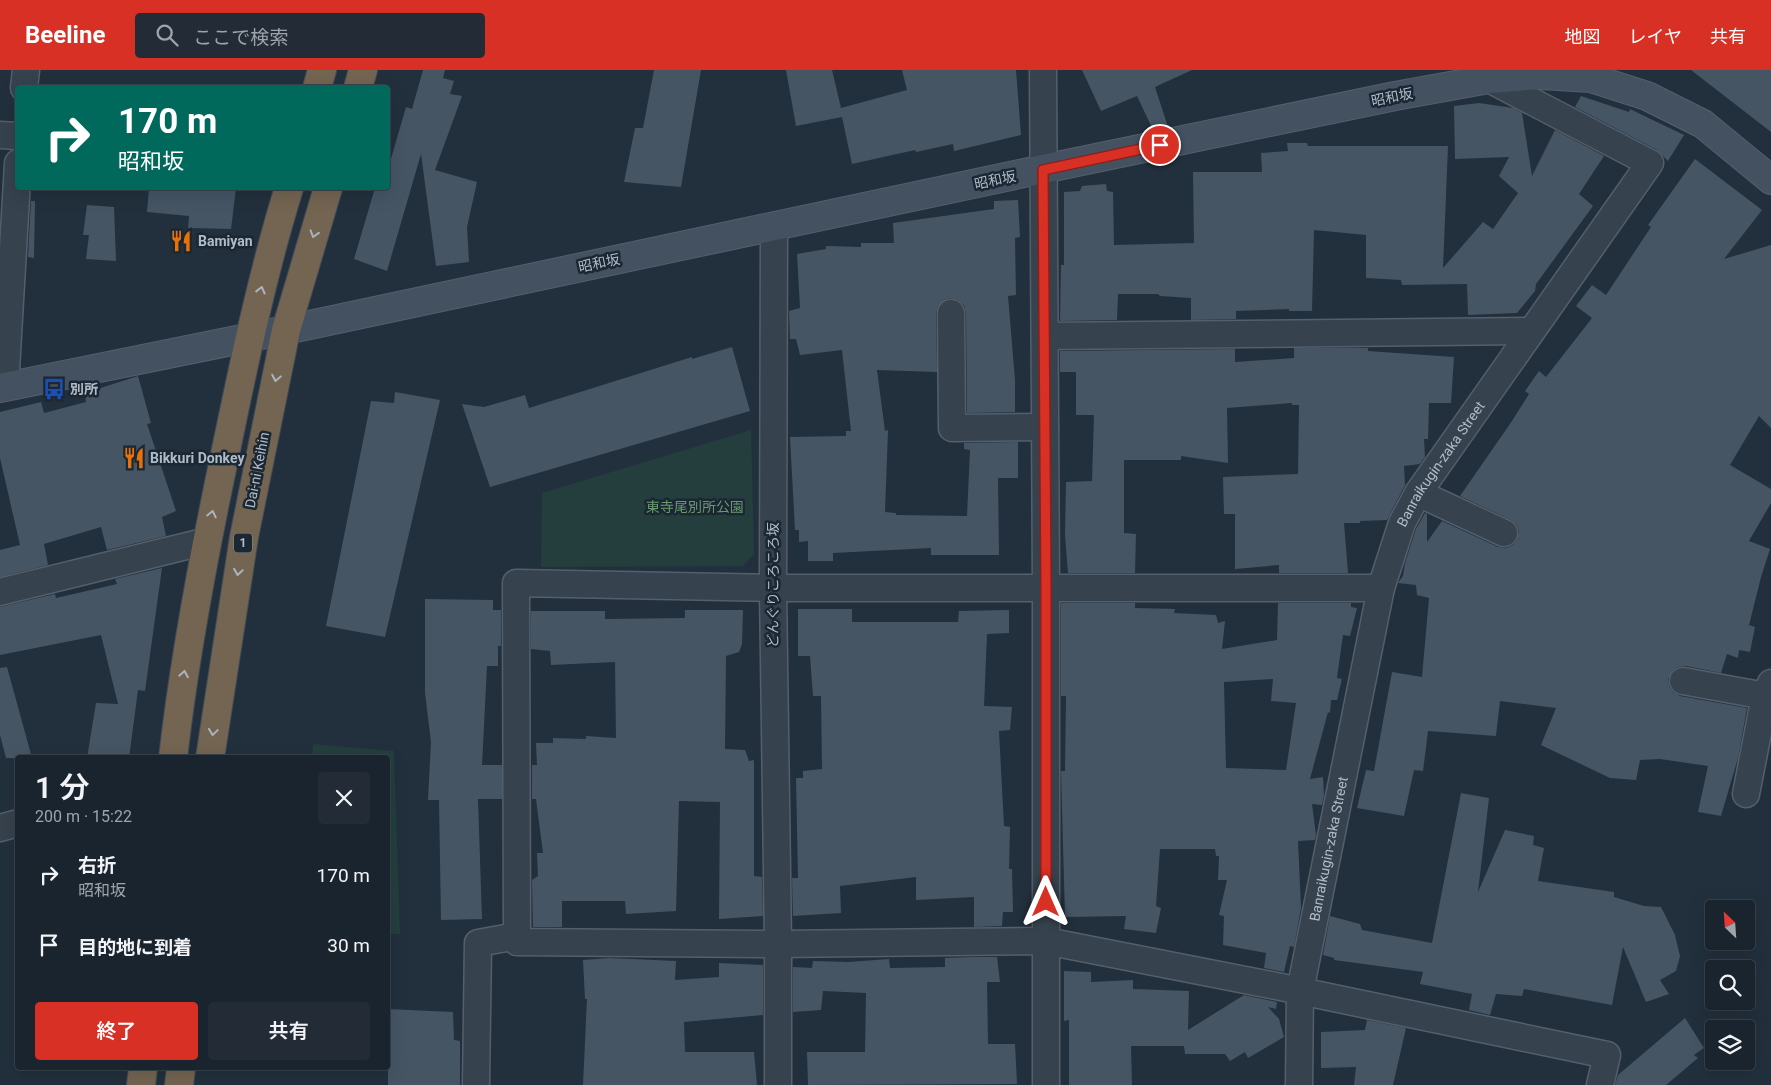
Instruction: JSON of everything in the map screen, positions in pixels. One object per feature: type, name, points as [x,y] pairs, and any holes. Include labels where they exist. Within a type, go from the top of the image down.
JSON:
[{"type":"highway","points":[[319,85],[322,70]]},
{"type":"highway","points":[[359,85],[363,70]]},
{"type":"highway","points":[[173,755],[180,700],[207,541],[249,337],[278,222],[288,190]]},
{"type":"highway","name":"Dai-ni Keihin","points":[[210,755],[244,537],[286,330],[327,190]]},
{"type":"highway","points":[[141,1085],[143,1070]]},
{"type":"highway","points":[[179,1085],[181,1070]]},
{"type":"street","points":[[24,85],[26,70]]},
{"type":"street","points":[[1043,70],[1046,1085]]},
{"type":"street","name":"昭和坂","points":[[2,388],[1395,96],[1489,79],[1541,75],[1594,74],[1647,96],[1703,124],[1771,180]]},
{"type":"street","name":"Banraikugin-zaka Street","points":[[1299,1085],[1300,991],[1381,588],[1402,524],[1418,494],[1650,162],[1489,79]]},
{"type":"street","points":[[0,135],[15,136]]},
{"type":"street","points":[[2,388],[16,190]]},
{"type":"street","name":"どんぐりころころ坂","points":[[774,226],[773,588],[778,1085]]},
{"type":"street","points":[[951,313],[952,428],[1045,427]]},
{"type":"street","points":[[1045,336],[1531,331]]},
{"type":"street","points":[[1418,494],[1504,533]]},
{"type":"street","points":[[0,592],[207,541]]},
{"type":"street","points":[[1381,588],[773,588],[516,583],[517,942],[778,944],[1046,941],[1300,991],[1607,1055],[1600,1085]]},
{"type":"street","points":[[1683,681],[1769,692],[1746,794]]},
{"type":"street","points":[[0,828],[15,824]]},
{"type":"street","points":[[476,1085],[478,943],[517,936]]},
{"type":"green space","name":"東寺尾別所公園","points":[[751,430],[754,554],[743,566],[541,567],[542,493]]},
{"type":"green space","points":[[313,744],[394,751],[400,934],[390,934],[390,755],[312,755]]},
{"type":"building","points":[[423,70],[445,70],[443,78],[454,81],[450,94],[462,96],[435,170],[477,182],[467,227],[469,262],[436,266],[421,154],[387,271],[354,259],[374,190],[390,190],[390,162],[406,107],[412,109]]},
{"type":"building","points":[[654,70],[701,70],[681,187],[624,182],[635,128],[643,128]]},
{"type":"building","points":[[786,70],[832,70],[841,108],[907,90],[902,70],[1016,70],[1021,135],[954,151],[953,144],[852,164],[842,117],[796,126]]},
{"type":"building","points":[[1082,70],[1192,70],[1155,87],[1168,127],[1153,130],[1137,96],[1101,111]]},
{"type":"building","points":[[1691,70],[1771,70],[1771,132]]},
{"type":"building","points":[[1581,96],[1629,112],[1630,109],[1684,135],[1668,161],[1657,150],[1575,107]]},
{"type":"building","points":[[1479,103],[1513,108],[1522,113],[1532,176],[1555,130],[1604,156],[1579,194],[1593,206],[1536,284],[1535,291],[1517,313],[1468,315],[1467,284],[1402,285],[1401,280],[1366,278],[1366,235],[1314,230],[1312,311],[1289,311],[1289,309],[1236,311],[1236,319],[1191,320],[1191,298],[1160,296],[1158,294],[1118,294],[1117,320],[1060,321],[1061,265],[1064,265],[1064,192],[1080,191],[1082,186],[1106,184],[1107,191],[1113,192],[1114,245],[1194,243],[1193,172],[1262,172],[1261,153],[1288,151],[1287,143],[1307,143],[1308,146],[1448,146],[1443,268],[1483,222],[1493,229],[1518,193],[1499,176],[1509,157],[1455,159],[1454,106]]},
{"type":"building","points":[[1695,159],[1762,210],[1724,259],[1771,245],[1771,428],[1759,416],[1730,465],[1771,489],[1771,503],[1749,541],[1770,549],[1749,625],[1755,627],[1750,652],[1739,650],[1738,658],[1727,654],[1721,673],[1686,666],[1678,667],[1672,671],[1668,679],[1669,686],[1673,692],[1680,696],[1747,708],[1738,758],[1721,816],[1698,812],[1708,766],[1660,759],[1640,760],[1636,780],[1610,778],[1541,745],[1556,708],[1500,701],[1496,736],[1428,731],[1423,771],[1414,770],[1404,816],[1357,808],[1366,770],[1374,771],[1392,672],[1422,677],[1429,598],[1417,595],[1416,585],[1398,583],[1403,576],[1405,563],[1416,529],[1425,513],[1427,514],[1427,542],[1442,521],[1498,547],[1506,548],[1513,545],[1517,540],[1519,531],[1516,524],[1511,520],[1460,496],[1512,421],[1529,394],[1525,391],[1539,371],[1546,377],[1592,318],[1576,306],[1592,285],[1606,295],[1651,227],[1648,225]]},
{"type":"building","points":[[149,190],[236,190],[231,229],[188,228],[189,216],[147,212]]},
{"type":"building","points":[[1018,200],[1020,237],[1015,238],[1016,295],[1008,296],[1015,380],[1015,412],[967,413],[966,313],[964,305],[958,300],[950,298],[944,300],[938,306],[936,313],[937,372],[877,370],[885,431],[888,430],[885,512],[896,513],[896,515],[967,516],[970,450],[964,449],[964,443],[1018,442],[1018,478],[998,478],[999,555],[931,555],[931,548],[833,553],[833,561],[808,561],[808,541],[799,542],[799,530],[795,530],[790,437],[846,436],[846,431],[851,431],[842,350],[800,355],[796,339],[790,339],[789,311],[800,308],[797,254],[826,249],[826,246],[861,247],[861,243],[894,243],[893,223],[994,209],[994,201]]},
{"type":"building","points":[[31,201],[35,201],[34,258],[28,257]]},
{"type":"building","points":[[87,205],[114,207],[116,261],[86,259],[89,235],[83,235]]},
{"type":"building","points":[[732,347],[750,411],[490,487],[462,404],[484,407],[525,395],[529,408],[692,357],[692,359]]},
{"type":"building","points":[[1294,348],[1368,348],[1368,351],[1454,357],[1451,403],[1429,403],[1428,439],[1424,439],[1425,457],[1420,464],[1404,466],[1405,485],[1387,520],[1344,523],[1348,573],[1279,573],[1279,565],[1235,569],[1235,514],[1224,514],[1223,477],[1298,474],[1299,405],[1292,405],[1292,403],[1227,408],[1228,463],[1181,456],[1181,460],[1124,460],[1124,533],[1136,534],[1135,573],[1068,573],[1065,535],[1066,482],[1092,481],[1094,415],[1076,415],[1076,372],[1060,372],[1060,351],[1235,349],[1235,362],[1294,358]]},
{"type":"building","points":[[138,376],[151,423],[147,424],[176,511],[162,517],[166,536],[107,550],[101,527],[44,544],[48,565],[0,577],[0,550],[20,545],[0,458],[0,412],[41,402],[44,413],[86,402],[85,393]]},
{"type":"building","points":[[395,392],[440,400],[385,637],[326,626],[371,401],[394,403]]},
{"type":"building","points":[[162,568],[145,691],[138,690],[129,755],[87,755],[96,703],[118,704],[101,635],[0,655],[0,607],[55,594],[56,598],[117,584],[115,579]]},
{"type":"building","points":[[425,599],[493,600],[493,610],[501,610],[501,646],[498,646],[498,666],[487,666],[482,765],[502,765],[502,799],[478,799],[482,919],[441,920],[439,800],[428,800],[431,742],[425,693]]},
{"type":"building","points":[[1061,603],[1135,603],[1135,608],[1175,609],[1174,613],[1216,615],[1218,623],[1225,621],[1222,649],[1277,640],[1278,603],[1351,603],[1351,607],[1357,608],[1350,636],[1343,635],[1337,678],[1342,679],[1337,700],[1331,700],[1330,713],[1328,712],[1310,779],[1323,777],[1324,795],[1322,805],[1312,804],[1315,840],[1298,841],[1301,908],[1294,947],[1290,946],[1284,972],[1264,968],[1266,953],[1223,945],[1224,916],[1219,915],[1227,880],[1218,880],[1219,856],[1216,856],[1215,849],[1160,849],[1156,906],[1161,908],[1156,933],[1124,929],[1126,916],[1065,917],[1061,771],[1065,771],[1066,696],[1061,696]],"holes":[[[1273,679],[1271,701],[1296,703],[1286,770],[1226,768],[1224,682]]]},
{"type":"building","points":[[798,609],[852,609],[852,622],[958,622],[959,611],[1009,610],[1009,633],[987,634],[984,706],[1012,707],[1010,730],[999,731],[1004,826],[1010,827],[1009,869],[1012,869],[1013,912],[1003,912],[1002,926],[974,927],[974,897],[916,900],[916,877],[840,886],[841,913],[793,916],[792,878],[798,878],[796,778],[803,778],[803,771],[822,769],[821,696],[813,696],[810,656],[798,656]]},
{"type":"building","points":[[685,610],[743,610],[742,644],[739,652],[726,656],[725,749],[745,750],[749,761],[754,760],[754,876],[762,877],[763,916],[719,919],[720,802],[679,801],[676,911],[626,914],[625,901],[562,901],[562,927],[533,927],[532,880],[538,876],[537,853],[543,853],[536,799],[532,799],[532,765],[537,765],[536,743],[553,743],[553,738],[586,739],[586,736],[616,738],[615,662],[551,665],[550,651],[531,649],[531,611],[605,611],[605,619],[685,618]]},
{"type":"building","points":[[7,667],[31,755],[15,755],[15,758],[6,758],[0,735],[0,668]]},
{"type":"building","points":[[1461,793],[1489,798],[1478,892],[1505,830],[1534,836],[1533,845],[1544,848],[1538,881],[1614,892],[1614,897],[1644,906],[1661,907],[1675,935],[1680,956],[1676,971],[1660,980],[1669,994],[1646,1002],[1623,947],[1612,1005],[1524,989],[1522,996],[1496,994],[1490,1015],[1469,1010],[1472,994],[1420,984],[1423,972],[1334,960],[1334,958],[1323,955],[1330,916],[1360,924],[1362,930],[1432,943]]},
{"type":"building","points":[[997,957],[1000,982],[987,982],[988,1044],[1015,1044],[1017,1084],[808,1085],[807,1052],[865,1052],[866,993],[823,991],[821,1010],[793,1012],[793,967],[812,968],[813,961],[849,962],[889,959],[890,968],[945,967],[945,958]]},
{"type":"building","points":[[609,958],[676,961],[675,980],[719,977],[719,963],[763,965],[763,1015],[684,1022],[685,1052],[754,1052],[757,1085],[583,1085],[587,999],[585,999],[583,960]]},
{"type":"building","points":[[1064,971],[1091,972],[1091,982],[1133,980],[1133,989],[1189,991],[1188,1030],[1244,995],[1277,1002],[1276,1009],[1268,1007],[1279,1019],[1284,1037],[1248,1058],[1245,1052],[1230,1061],[1225,1054],[1185,1054],[1184,1046],[1131,1046],[1132,1085],[1069,1085],[1069,1020],[1064,1021]]},
{"type":"building","points":[[390,1009],[453,1012],[454,1040],[460,1041],[460,1085],[388,1085],[388,1070],[390,1070]]},
{"type":"building","points":[[1685,1018],[1704,1048],[1694,1055],[1698,1058],[1666,1085],[1615,1085],[1618,1075]]},
{"type":"building","points":[[1367,1020],[1406,1028],[1393,1085],[1354,1085],[1356,1067],[1321,1068],[1321,1032],[1365,1030]]},
{"type":"place","name":"Bamiyan","points":[[181,241]]},
{"type":"place","name":"別所","points":[[54,389]]},
{"type":"place","name":"Bikkuri Donkey","points":[[134,458]]},
{"type":"route","points":[[1046,902],[1043,170],[1160,145]]}]
